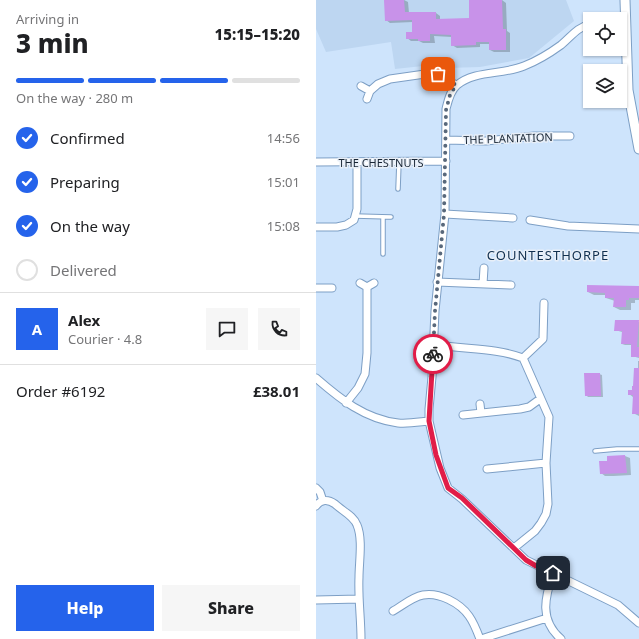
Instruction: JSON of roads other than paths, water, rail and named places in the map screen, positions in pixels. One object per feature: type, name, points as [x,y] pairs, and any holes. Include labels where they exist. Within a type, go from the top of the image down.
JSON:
[{"type":"street","points":[[623,12],[624,0]]},
{"type":"street","points":[[583,26],[548,54],[523,67],[466,79],[456,85],[450,95],[446,110],[444,214],[433,344],[429,421],[436,455],[448,488],[462,498],[526,560],[618,605],[639,623]]},
{"type":"street","points":[[625,56],[628,90],[636,111],[638,143]]},
{"type":"street","points":[[367,99],[370,91],[378,84],[390,79],[425,74],[438,74],[456,85]]},
{"type":"street","points":[[361,86],[370,91]]},
{"type":"street","name":"THE PLANTATION","points":[[446,140],[486,141],[534,136],[570,136]]},
{"type":"street","name":"THE CHESTNUTS","points":[[316,162],[446,161]]},
{"type":"street","points":[[316,227],[346,226],[354,220],[357,209],[357,162]]},
{"type":"street","points":[[487,216],[488,208]]},
{"type":"street","points":[[444,214],[513,218]]},
{"type":"street","points":[[530,220],[568,226],[639,229]]},
{"type":"street","points":[[484,268],[484,284]]},
{"type":"street","points":[[438,282],[510,285]]},
{"type":"street","points":[[346,403],[358,388],[365,374],[368,353],[364,285],[374,283]]},
{"type":"street","points":[[316,288],[332,288]]},
{"type":"street","points":[[523,358],[542,339],[544,303]]},
{"type":"street","points":[[544,314],[552,314]]},
{"type":"street","points":[[433,344],[446,347],[510,353],[523,358],[548,417],[546,463],[548,504],[546,514],[534,531],[514,548]]},
{"type":"street","points":[[316,378],[346,403],[374,418],[399,423],[429,421]]},
{"type":"street","points":[[463,415],[529,407],[540,399]]},
{"type":"street","points":[[480,404],[481,413]]},
{"type":"street","points":[[487,469],[546,463]]},
{"type":"street","points":[[498,468],[498,477]]},
{"type":"street","points":[[316,488],[320,492],[323,501]]},
{"type":"street","points":[[316,506],[319,502],[330,501],[353,519],[357,524],[361,561],[358,577],[361,639]]},
{"type":"street","points":[[553,573],[547,591],[545,608],[551,628],[561,639]]},
{"type":"street","points":[[393,612],[413,598],[423,595],[447,598],[468,614],[480,639],[547,618]]},
{"type":"street","points":[[316,600],[359,599]]},
{"type":"street","points":[[395,600],[400,607]]},
{"type":"lane","points":[[398,189],[399,162]]},
{"type":"lane","points":[[355,216],[391,217]]},
{"type":"lane","points":[[383,217],[383,254]]},
{"type":"lane","points":[[595,451],[639,449]]},
{"type":"district","name":"COUNTESTHORPE","points":[[548,255]]}]
